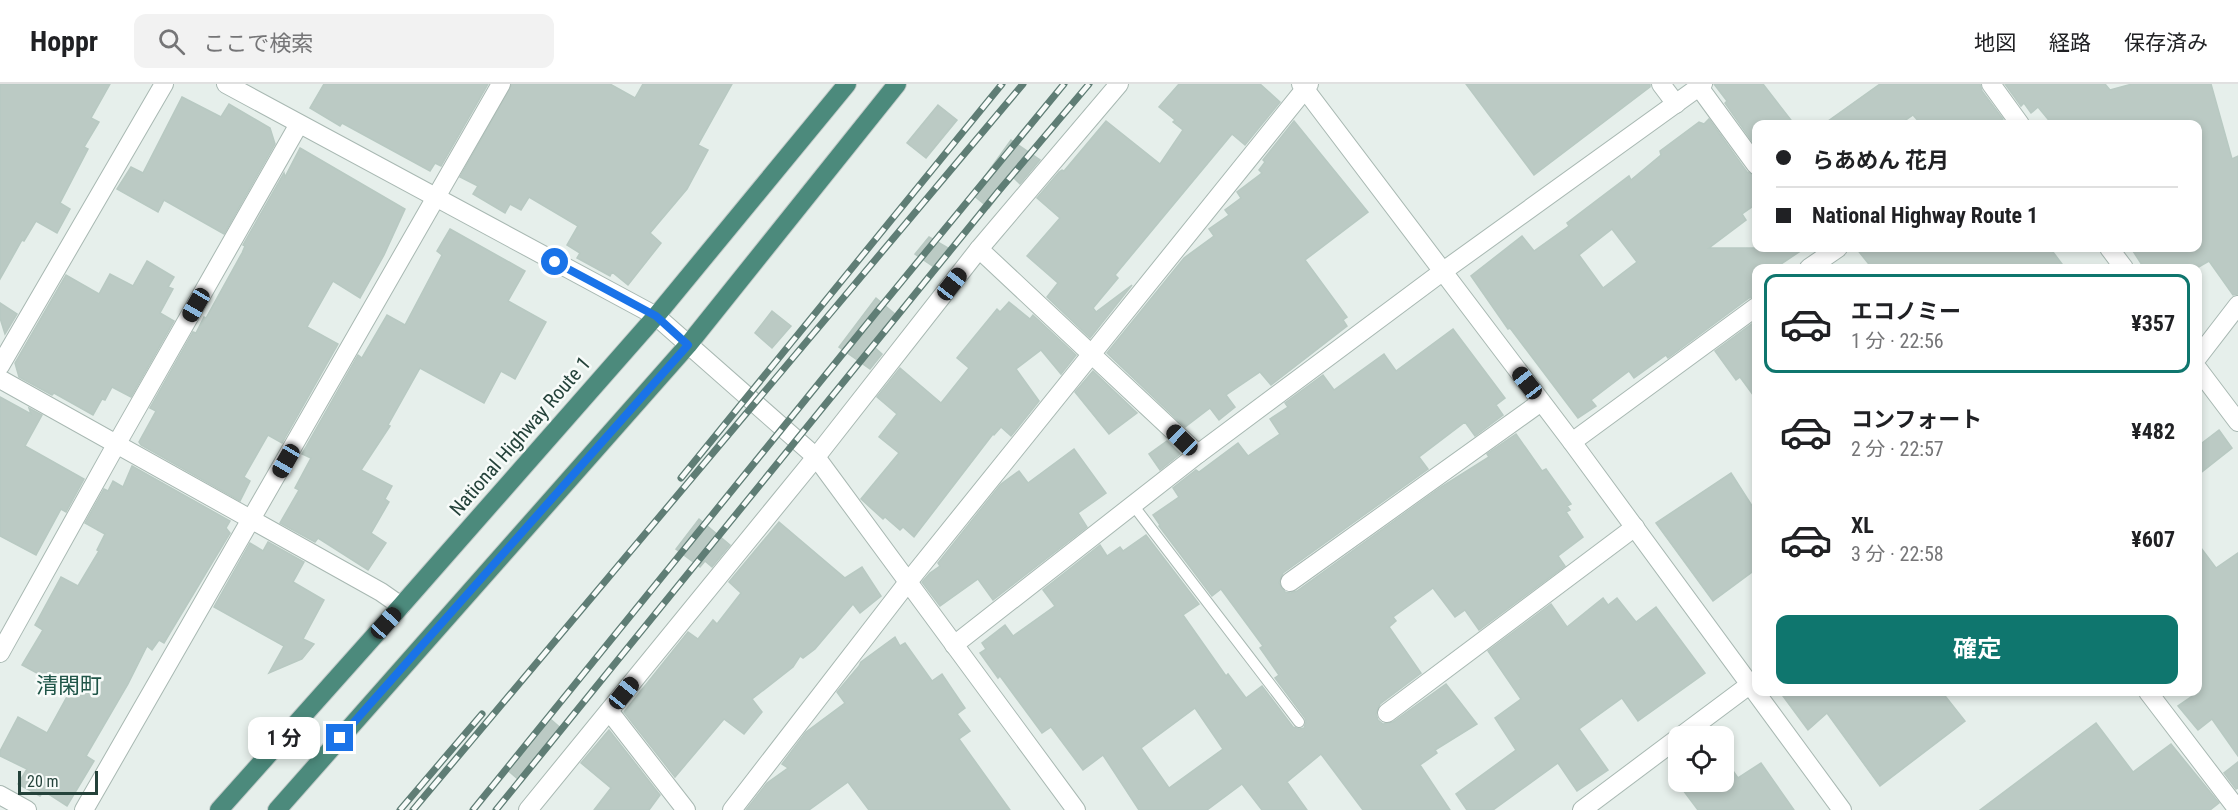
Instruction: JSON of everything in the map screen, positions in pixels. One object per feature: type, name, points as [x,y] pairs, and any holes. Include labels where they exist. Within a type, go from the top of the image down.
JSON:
[{"type":"highway","name":"National Highway Route 1","points":[[219,810],[656,316],[847,84]]},
{"type":"highway","points":[[277,810],[688,345],[895,85]]},
{"type":"street","points":[[0,366],[164,84]]},
{"type":"street","points":[[226,84],[656,316],[816,458],[1076,810]]},
{"type":"street","points":[[84,810],[501,84]]},
{"type":"street","points":[[528,810],[816,458],[979,249],[1119,84]]},
{"type":"street","points":[[1661,84],[1676,104]]},
{"type":"street","points":[[1991,84],[2013,120]]},
{"type":"street","points":[[954,645],[1198,454],[1442,272],[1701,85],[1752,159]]},
{"type":"street","points":[[732,810],[908,582],[1092,355],[1305,86],[1442,272],[1752,682]]},
{"type":"street","points":[[0,653],[299,124]]},
{"type":"street","points":[[979,249],[1198,454]]},
{"type":"street","points":[[1815,264],[1828,255]]},
{"type":"street","points":[[2202,352],[2238,305]]},
{"type":"street","points":[[1572,442],[1752,310]]},
{"type":"street","points":[[2202,374],[2238,422]]},
{"type":"street","points":[[0,379],[381,592],[401,606]]},
{"type":"street","points":[[1290,582],[1541,402]]},
{"type":"street","points":[[1387,713],[1635,527]]},
{"type":"street","points":[[1695,726],[1752,684]]},
{"type":"street","points":[[1762,696],[1842,810]]},
{"type":"street","points":[[2151,696],[2238,810]]},
{"type":"street","points":[[609,711],[686,810]]},
{"type":"street","points":[[1582,810],[1668,746]]},
{"type":"street","points":[[0,795],[27,810]]},
{"type":"lane","points":[[1133,505],[1299,722]]},
{"type":"building","points":[[0,84],[110,84],[91,118],[99,122],[84,147],[88,149],[60,203],[70,209],[57,233],[36,221],[24,241],[22,240],[0,279]]},
{"type":"building","points":[[324,84],[488,84],[441,166],[435,163],[430,171],[342,123],[340,126],[310,108]]},
{"type":"building","points":[[512,84],[610,84],[635,98],[643,84],[732,84],[698,145],[708,150],[687,189],[650,233],[661,243],[628,285],[612,272],[610,276],[577,258],[580,253],[567,245],[578,226],[529,197],[521,210],[510,204],[505,213],[473,194],[478,186],[460,177]]},
{"type":"building","points":[[1179,84],[1260,84],[1280,102],[1245,145],[1232,134],[1115,275],[1118,278],[1093,308],[1096,312],[1132,285],[1090,338],[1047,297],[1058,283],[1027,256],[1060,218],[1037,198],[1059,172],[1064,171],[1106,121],[1160,164],[1183,130],[1159,107]]},
{"type":"building","points":[[1466,84],[1650,84],[1650,87],[1534,175]]},
{"type":"building","points":[[1714,84],[1763,84],[1791,120],[1752,120],[1752,141],[1725,103],[1727,101]]},
{"type":"building","points":[[1880,84],[1980,84],[1982,91],[2003,119],[1917,120],[1913,115],[1906,120],[1830,120]]},
{"type":"building","points":[[2005,84],[2105,84],[2110,90],[2132,84],[2211,84],[2232,159],[2238,156],[2238,294],[2233,295],[2209,261],[2202,265],[2141,264],[2134,252],[2202,252],[2202,120],[2049,120],[2038,107],[2031,113],[2024,103],[2021,106]]},
{"type":"building","points":[[182,97],[221,117],[229,104],[270,128],[275,144],[224,234],[164,200],[158,212],[117,189],[131,167],[143,173]]},
{"type":"building","points":[[938,105],[957,120],[926,158],[907,143]]},
{"type":"building","points":[[1709,119],[1747,172],[1752,174],[1752,207],[1742,214],[1746,220],[1709,248],[1752,248],[1752,252],[1799,252],[1781,264],[1752,264],[1752,297],[1668,358],[1666,355],[1634,378],[1629,371],[1591,400],[1596,406],[1578,418],[1510,328],[1508,329],[1471,276],[1522,236],[1534,251],[1569,226],[1567,223],[1629,176],[1631,180],[1661,155],[1660,151],[1699,122],[1704,124]],"holes":[[[1612,229],[1637,262],[1603,288],[1579,255]]]},
{"type":"building","points":[[1294,121],[1368,212],[1305,260],[1347,317],[1343,320],[1347,326],[1271,385],[1260,372],[1226,395],[1235,407],[1219,420],[1210,408],[1185,427],[1107,353],[1184,258],[1214,236],[1209,229],[1229,215],[1225,210],[1241,198],[1237,192],[1262,173],[1259,170],[1265,162],[1263,160]]},
{"type":"building","points":[[1011,140],[1040,160],[1020,184],[1013,177],[989,208],[972,194]]},
{"type":"building","points":[[300,148],[405,209],[384,255],[360,298],[333,281],[307,327],[338,344],[282,443],[268,435],[244,477],[250,481],[240,501],[139,442],[156,411],[150,408],[193,332],[196,333],[204,317],[206,318],[242,253],[245,246],[243,245]]},
{"type":"building","points":[[450,229],[525,271],[508,301],[546,322],[515,379],[501,371],[484,403],[420,368],[388,425],[390,426],[361,470],[392,486],[385,499],[389,502],[371,533],[386,543],[368,570],[318,538],[315,542],[280,523],[299,490],[295,488],[311,458],[302,454],[358,355],[362,358],[387,315],[405,325],[442,255],[437,251]]},
{"type":"building","points":[[929,237],[948,248],[934,267],[915,254]]},
{"type":"building","points":[[1859,252],[2053,252],[2062,264],[1869,264]]},
{"type":"building","points":[[147,261],[174,277],[168,287],[173,289],[160,313],[174,321],[131,397],[112,387],[93,415],[19,377],[15,363],[66,275],[99,294],[110,274],[133,286]]},
{"type":"building","points":[[876,298],[895,314],[872,345],[882,354],[870,369],[839,347]]},
{"type":"building","points":[[1009,302],[1030,319],[1033,315],[1076,355],[1061,374],[1041,350],[1016,369],[1039,401],[1011,436],[1001,427],[993,434],[914,537],[903,527],[900,530],[885,517],[883,519],[861,499],[899,453],[879,437],[897,414],[877,397],[900,368],[941,403],[969,368],[957,358],[997,309],[1000,312]]},
{"type":"building","points":[[0,303],[17,314],[5,334],[0,318]]},
{"type":"building","points":[[772,311],[791,326],[772,348],[755,333]]},
{"type":"building","points":[[1752,324],[1752,394],[1740,377],[1736,380],[1715,351]]},
{"type":"building","points":[[1453,329],[1505,398],[1496,405],[1503,415],[1475,436],[1465,422],[1419,457],[1428,469],[1283,573],[1279,583],[1285,592],[1297,591],[1441,487],[1489,457],[1487,454],[1516,434],[1542,471],[1546,469],[1571,504],[1567,506],[1570,510],[1566,512],[1583,537],[1558,556],[1565,566],[1479,630],[1465,610],[1455,617],[1433,588],[1393,617],[1396,621],[1389,627],[1421,673],[1380,704],[1376,714],[1378,720],[1383,724],[1393,722],[1446,684],[1477,724],[1435,750],[1437,753],[1420,765],[1450,810],[1363,810],[1321,754],[1287,782],[1307,810],[1262,810],[1242,784],[1207,810],[1139,810],[1103,755],[1083,770],[1051,727],[1042,733],[980,653],[986,649],[982,643],[1005,625],[1013,636],[1055,606],[1043,590],[1100,545],[1107,556],[1120,547],[1123,551],[1146,535],[1199,604],[1183,615],[1226,676],[1228,674],[1246,698],[1262,686],[1293,727],[1304,728],[1305,718],[1275,678],[1279,675],[1260,648],[1263,646],[1221,589],[1212,596],[1153,515],[1179,497],[1173,488],[1238,443],[1248,456],[1280,434],[1270,419],[1288,407],[1285,403],[1323,375],[1334,390],[1384,354],[1396,371]],"holes":[[[1195,708],[1223,749],[1169,788],[1141,748]]]},
{"type":"building","points":[[1093,371],[1137,413],[1109,434],[1075,392]]},
{"type":"building","points":[[0,397],[31,414],[29,408],[42,415],[25,446],[84,479],[66,512],[61,509],[36,555],[0,536]]},
{"type":"building","points":[[2219,430],[2232,448],[2202,472],[2202,443]]},
{"type":"building","points":[[1167,441],[1180,454],[1160,470],[1149,454]]},
{"type":"building","points":[[1074,449],[1106,493],[1078,513],[1087,527],[993,600],[978,579],[940,606],[922,582],[940,566],[938,563],[1001,484],[1019,471],[1028,483]]},
{"type":"building","points":[[132,466],[230,521],[226,528],[230,533],[164,643],[159,640],[152,650],[147,646],[128,684],[86,756],[94,761],[67,806],[44,791],[40,796],[18,784],[27,769],[0,756],[0,751],[18,717],[47,733],[70,691],[22,665],[43,630],[35,625],[61,577],[78,586],[99,551],[97,550],[105,534],[85,523],[104,489],[108,491],[113,481],[123,487]]},
{"type":"building","points":[[1731,473],[1752,506],[1752,572],[1713,601],[1656,523]]},
{"type":"building","points":[[699,519],[730,545],[712,567],[705,561],[700,567],[676,549]]},
{"type":"building","points":[[779,522],[845,578],[862,567],[881,596],[860,613],[853,604],[815,649],[803,658],[800,656],[793,667],[752,699],[762,712],[744,734],[724,719],[675,777],[624,712],[688,632],[698,639],[713,620],[717,624],[741,593],[729,582]]},
{"type":"building","points":[[268,542],[304,562],[293,582],[324,600],[303,639],[314,644],[302,659],[269,673],[284,646],[214,607],[250,543],[263,551]]},
{"type":"building","points":[[2202,549],[2216,568],[2238,553],[2238,756],[2212,719],[2198,730],[2178,706],[2192,696],[2202,696]]},
{"type":"building","points":[[1603,598],[1608,605],[1617,598],[1636,622],[1656,607],[1705,673],[1638,721],[1622,698],[1579,729],[1608,770],[1577,791],[1558,763],[1493,810],[1467,810],[1456,794],[1516,750],[1495,718],[1521,699],[1488,651],[1551,604],[1567,627]]},
{"type":"building","points":[[895,637],[900,646],[905,643],[932,681],[942,674],[965,708],[957,714],[970,731],[959,739],[1010,810],[869,810],[848,782],[809,810],[746,810],[767,783],[788,768],[782,764],[806,732],[845,703],[837,692],[861,662]]},
{"type":"building","points":[[1783,696],[1945,696],[1965,721],[1880,786],[1827,713],[1808,730]]},
{"type":"building","points":[[548,717],[563,730],[520,781],[505,768]]},
{"type":"building","points":[[2096,723],[2133,772],[2171,744],[2219,803],[2210,810],[1980,810]]},
{"type":"building","points":[[609,730],[660,795],[649,810],[594,810],[611,788],[581,763]]},
{"type":"building","points":[[2238,762],[2238,788],[2236,789],[2224,773]]},
{"type":"building","points":[[1761,763],[1794,810],[1698,810],[1684,792],[1734,792],[1734,772],[1738,778]]},
{"type":"railway","points":[[681,478],[1002,84]]},
{"type":"railway","points":[[413,810],[1023,84]]},
{"type":"railway","points":[[473,810],[1064,84]]},
{"type":"railway","points":[[496,810],[997,193],[1089,84]]},
{"type":"railway","points":[[400,810],[482,714]]},
{"type":"district","name":"清閑町","points":[[69,685]]},
{"type":"route","points":[[340,738],[688,345],[656,316],[555,262]]}]
